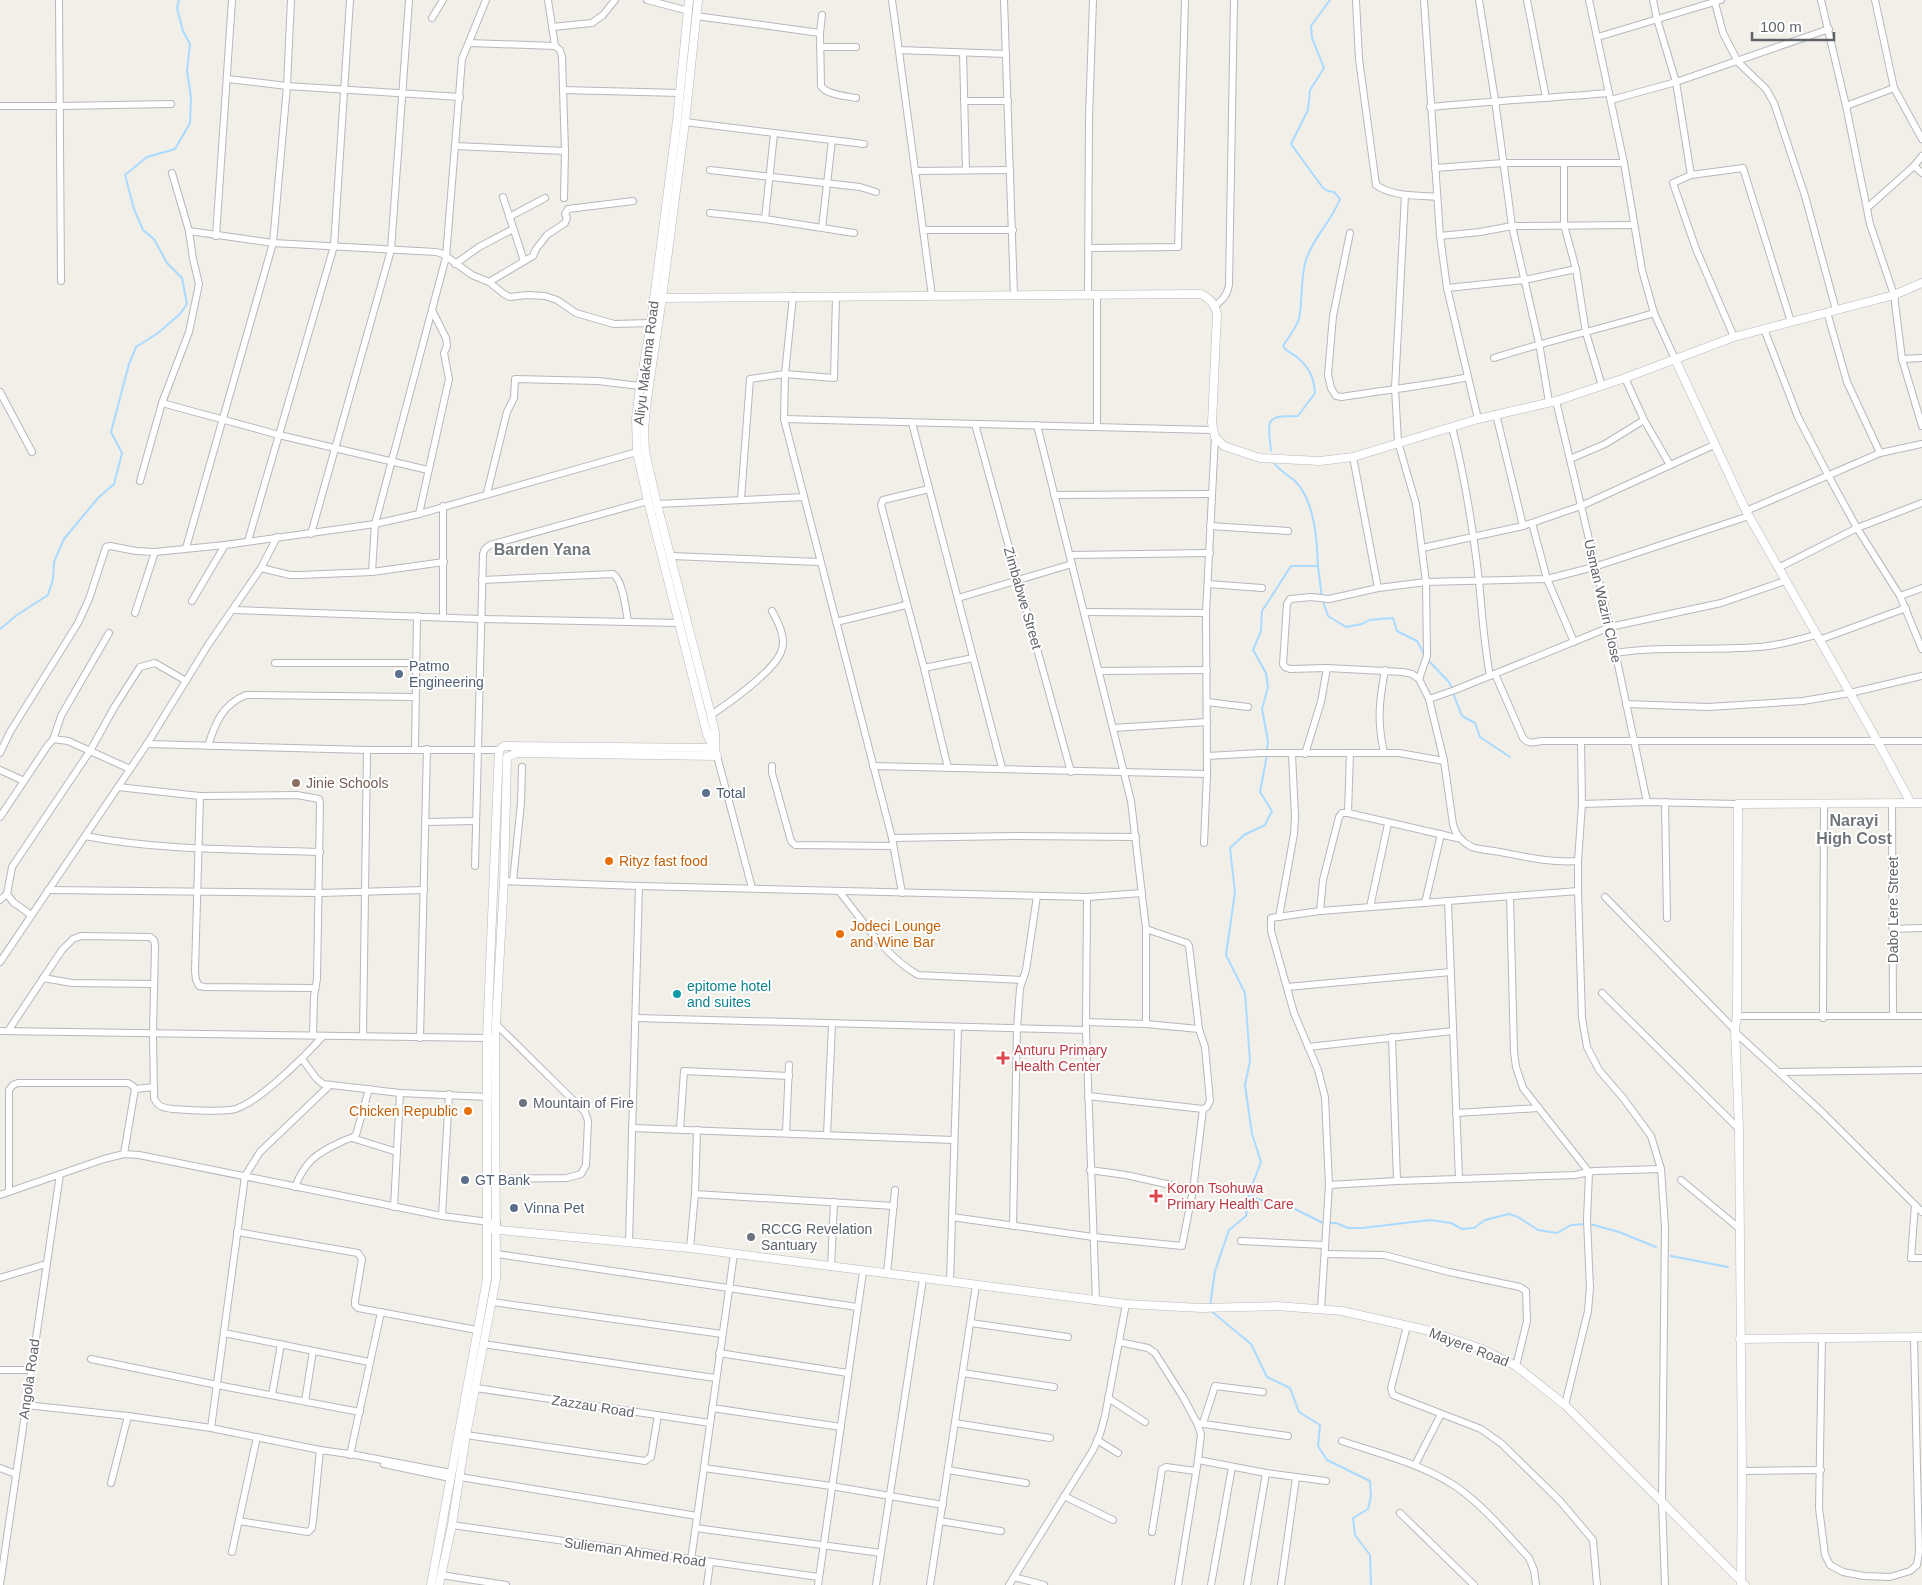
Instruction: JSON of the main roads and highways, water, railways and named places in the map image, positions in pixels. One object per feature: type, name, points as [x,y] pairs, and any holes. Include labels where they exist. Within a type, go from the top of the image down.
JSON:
[{"type":"waterway","points":[[0,629],[17,615],[48,595],[53,579],[54,562],[64,539],[98,498],[114,484],[122,453],[111,432],[129,364],[136,347],[158,333],[180,314],[187,304],[182,278],[167,263],[154,239],[143,230],[134,209],[125,175],[147,157],[175,149],[190,123],[191,97],[187,71],[190,44],[183,31],[177,8],[179,0]]},
{"type":"waterway","points":[[1271,451],[1269,432],[1271,422],[1279,417],[1298,416],[1315,393],[1314,383],[1308,370],[1296,356],[1283,346],[1299,319],[1303,275],[1309,252],[1340,199],[1334,192],[1323,188],[1291,144],[1308,110],[1310,90],[1324,68],[1312,38],[1311,26],[1330,0]]},
{"type":"waterway","points":[[1267,750],[1268,741],[1262,709],[1268,687],[1266,673],[1253,650],[1261,631],[1262,611],[1291,566],[1318,566],[1314,521],[1307,499],[1295,481],[1281,471],[1274,463]]},
{"type":"waterway","points":[[1318,567],[1322,598],[1328,616],[1346,627],[1362,624],[1369,620],[1393,618],[1397,631],[1417,641],[1425,656]]},
{"type":"waterway","points":[[1428,660],[1449,682],[1452,688]]},
{"type":"waterway","points":[[1453,693],[1462,716],[1475,723],[1480,737],[1510,757]]},
{"type":"waterway","points":[[1210,1306],[1215,1271],[1229,1230],[1246,1216],[1249,1193],[1261,1162],[1252,1134],[1245,1085],[1250,1061],[1245,993],[1226,955],[1235,892],[1230,848],[1244,835],[1265,825],[1272,811],[1260,792],[1267,755]]},
{"type":"waterway","points":[[1249,1193],[1257,1199],[1295,1209],[1323,1223],[1336,1223],[1348,1228],[1430,1220],[1451,1223],[1462,1229],[1474,1228],[1485,1220],[1509,1214],[1518,1217],[1538,1230],[1557,1233],[1571,1225],[1585,1224]]},
{"type":"waterway","points":[[1590,1224],[1619,1232],[1656,1247]]},
{"type":"waterway","points":[[1671,1256],[1728,1267]]},
{"type":"waterway","points":[[1210,1310],[1251,1344],[1267,1377],[1290,1388],[1299,1412],[1320,1425],[1318,1446],[1327,1460],[1370,1481],[1371,1496],[1368,1509],[1353,1518],[1355,1535],[1370,1555],[1371,1585]]},
{"type":"place","name":"Patmo Engineering","points":[[399,674]]},
{"type":"place","name":"Jinie Schools","points":[[296,783]]},
{"type":"place","name":"Total","points":[[706,793]]},
{"type":"place","name":"Rityz fast food","points":[[609,861]]},
{"type":"place","name":"Jodeci Lounge and Wine Bar","points":[[840,934]]},
{"type":"place","name":"epitome hotel and suites","points":[[677,994]]},
{"type":"place","name":"Anturu Primary Health Center","points":[[1003,1058]]},
{"type":"place","name":"Mountain of Fire","points":[[523,1103]]},
{"type":"place","name":"Chicken Republic","points":[[468,1111]]},
{"type":"place","name":"GT Bank","points":[[465,1180]]},
{"type":"place","name":"Koron Tsohuwa Primary Health Care","points":[[1156,1196]]},
{"type":"place","name":"Vinna Pet","points":[[514,1208]]},
{"type":"place","name":"RCCG Revelation Santuary","points":[[751,1237]]},
{"type":"district","name":"Barden Yana","points":[[542,549]]},
{"type":"district","name":"Narayi High Cost","points":[[1854,829]]}]
